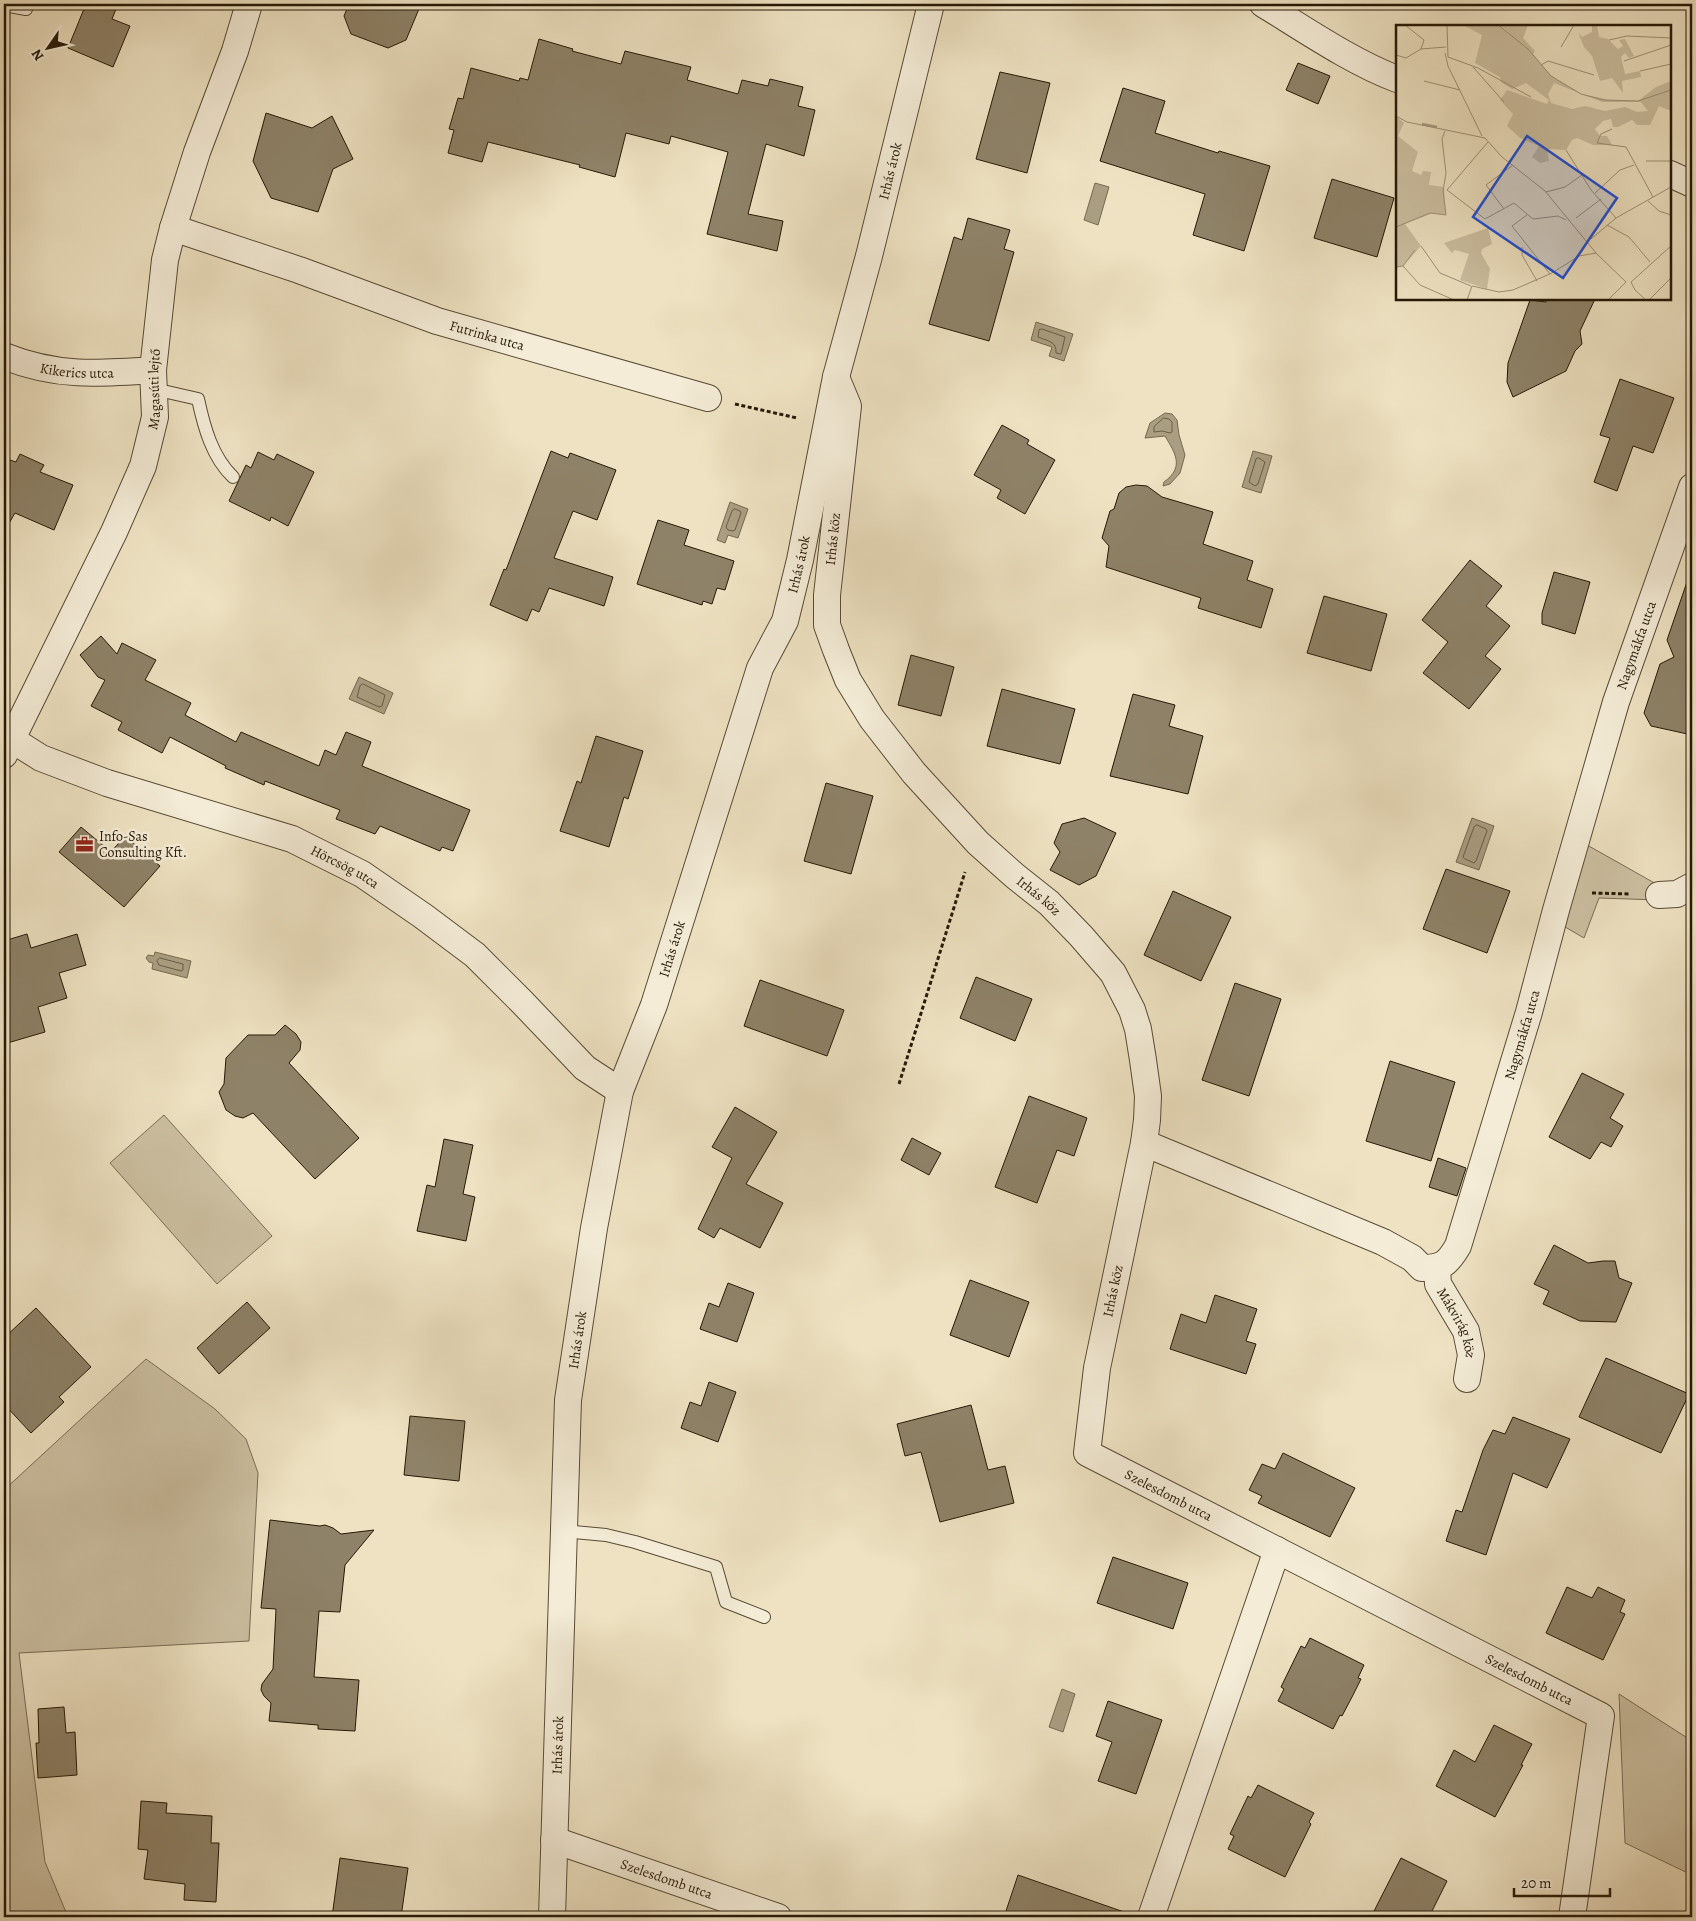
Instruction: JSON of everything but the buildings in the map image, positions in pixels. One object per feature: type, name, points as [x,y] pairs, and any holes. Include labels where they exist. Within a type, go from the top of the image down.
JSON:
[{"type":"street","name":"Magasúti lejtő","points":[[7,747],[114,532],[143,466],[155,416],[153,380],[164,260],[197,152],[235,51],[249,4]]},
{"type":"street","name":"Irhás árok","points":[[552,1917],[568,1400],[594,1228],[620,1091],[654,1005],[760,668],[785,621],[800,560],[836,377],[872,246],[931,4]]},
{"type":"street","points":[[1263,4],[1307,31],[1382,73],[1396,79]]},
{"type":"street","points":[[1671,174],[1692,184]]},
{"type":"street","name":"Futrinka utca","points":[[173,228],[299,270],[437,321],[708,398]]},
{"type":"street","name":"Kikerics utca","points":[[4,356],[39,369],[69,373],[109,373],[153,380]]},
{"type":"street","name":"Irhás köz","points":[[836,377],[848,406],[827,595],[827,625],[848,680],[872,719],[914,772],[975,840],[1049,903],[1082,936],[1112,973],[1124,992],[1138,1029],[1148,1096],[1144,1143],[1096,1368],[1087,1453]]},
{"type":"street","name":"Nagymákfa utca","points":[[1437,1268],[1450,1260],[1458,1246],[1529,1012],[1556,910],[1616,702],[1692,487]]},
{"type":"street","name":"Hörcsög utca","points":[[7,747],[107,783],[292,839],[362,874],[475,955],[585,1068],[620,1091]]},
{"type":"street","points":[[1659,895],[1677,894],[1692,886]]},
{"type":"street","points":[[1144,1143],[1383,1242],[1412,1258],[1422,1268],[1437,1268]]},
{"type":"street","name":"Mákvirág köz","points":[[1437,1268],[1438,1284],[1456,1311],[1466,1331],[1471,1355],[1467,1379]]},
{"type":"street","name":"Szelesdomb utca","points":[[1087,1453],[1601,1716],[1572,1917]]},
{"type":"street","points":[[1151,1917],[1277,1550]]},
{"type":"street","name":"Szelesdomb utca","points":[[554,1840],[778,1917]]},
{"type":"lane","points":[[4,4],[26,8],[28,4]]},
{"type":"lane","points":[[153,380],[198,399],[204,428],[223,468],[233,477]]},
{"type":"lane","points":[[563,1531],[606,1535],[628,1540],[716,1567],[726,1602],[764,1617]]},
{"type":"path","points":[[708,398],[801,419]]},
{"type":"path","points":[[899,1084],[975,840]]},
{"type":"path","points":[[1588,900],[1593,892],[1659,895]]},
{"type":"shaded area","points":[[1580,841],[1658,885],[1658,900],[1599,898],[1584,938],[1560,924]]},
{"type":"shaded area","points":[[164,1115],[272,1236],[217,1284],[110,1163]]},
{"type":"shaded area","points":[[146,1359],[215,1409],[246,1439],[258,1473],[249,1641],[19,1653],[45,1862],[68,1917],[4,1917],[4,1490]]},
{"type":"shaded area","points":[[1619,1694],[1692,1741],[1692,1875],[1625,1843]]},
{"type":"water","points":[[1095,183],[1109,187],[1098,225],[1084,220]]},
{"type":"water","points":[[1036,322],[1073,334],[1064,361],[1049,356],[1052,347],[1031,340]]},
{"type":"water","points":[[1165,413],[1172,414],[1177,420],[1185,455],[1180,473],[1170,484],[1163,486],[1164,482],[1174,471],[1176,465],[1175,454],[1165,436],[1145,438],[1150,423]]},
{"type":"water","points":[[1253,451],[1272,456],[1261,493],[1242,487]]},
{"type":"water","points":[[730,502],[748,509],[738,538],[728,535],[725,543],[717,540]]},
{"type":"water","points":[[359,677],[393,693],[384,714],[349,699]]},
{"type":"water","points":[[1472,818],[1494,826],[1479,870],[1456,862]]},
{"type":"water","points":[[155,952],[191,961],[187,978],[152,969],[153,963],[149,962],[146,958],[148,955],[154,956]]},
{"type":"water","points":[[1062,1689],[1075,1694],[1063,1732],[1049,1727]]},
{"type":"place","name":"Info-Sas Consulting Kft.","points":[[85,844]]}]
